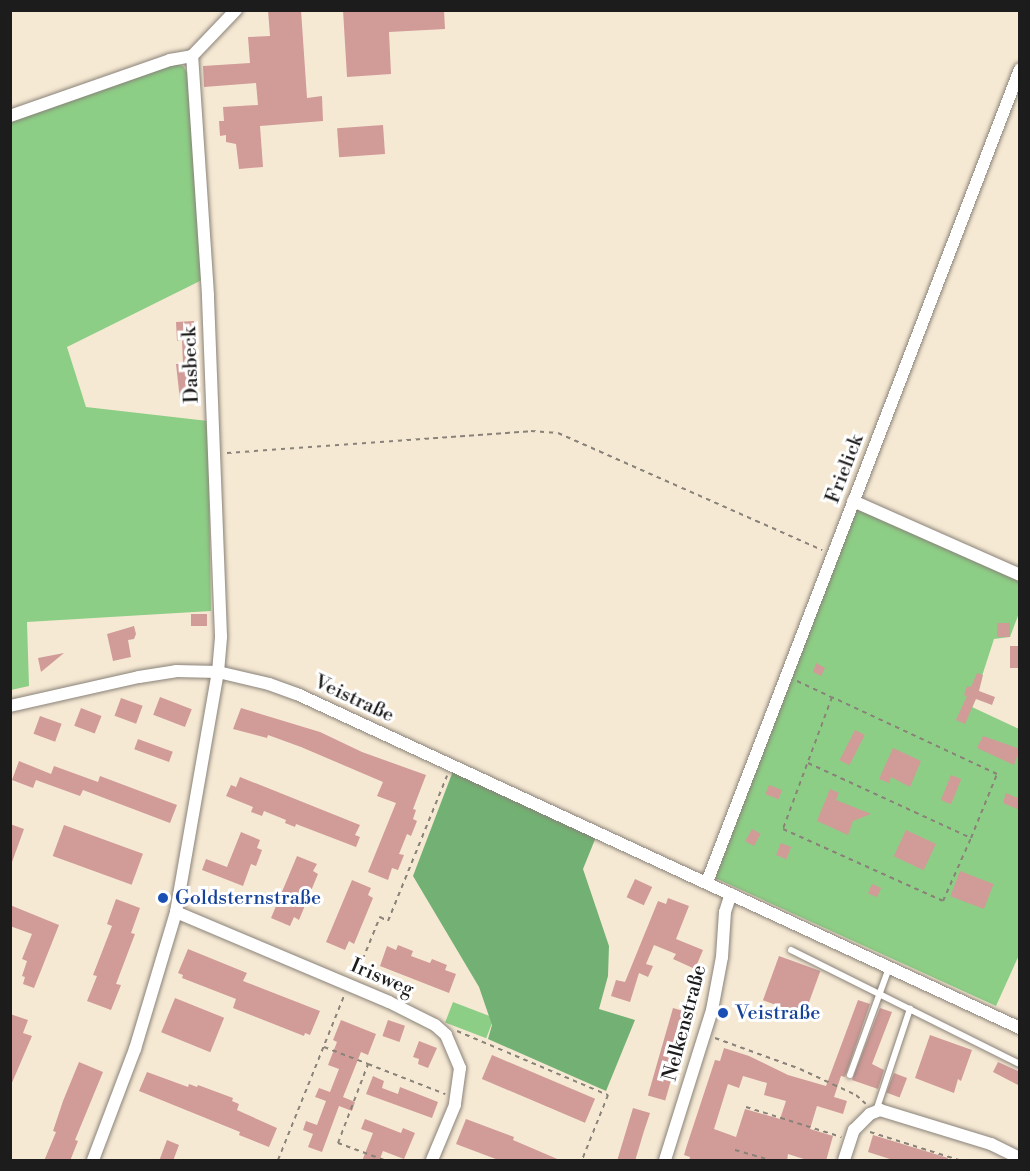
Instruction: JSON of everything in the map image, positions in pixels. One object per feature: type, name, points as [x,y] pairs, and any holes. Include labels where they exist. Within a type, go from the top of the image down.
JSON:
[{"type":"street","points":[[10,116],[170,60],[192,56],[236,10]]},
{"type":"street","name":"Dasbeck","points":[[192,56],[210,363],[221,636],[218,672]]},
{"type":"street","name":"Frielick","points":[[707,882],[1020,69]]},
{"type":"street","points":[[854,501],[1020,575]]},
{"type":"street","name":"Veistraße","points":[[10,706],[176,671],[218,672],[255,680],[297,694],[1020,1028]]},
{"type":"street","points":[[93,1161],[135,1049],[176,912],[218,672]]},
{"type":"street","name":"Nelkenstraße","points":[[664,1161],[718,982],[725,912],[731,894]]},
{"type":"street","name":"Irisweg","points":[[176,912],[423,1017],[446,1035],[460,1068],[456,1098],[432,1161]]},
{"type":"street","points":[[844,1161],[853,1134],[874,1112],[890,1112],[991,1144],[1020,1158]]},
{"type":"lane","points":[[791,950],[1020,1064]]},
{"type":"lane","points":[[850,1075],[889,968]]},
{"type":"lane","points":[[874,1112],[910,1010]]},
{"type":"path","points":[[219,454],[531,431],[558,433],[833,555]]},
{"type":"path","points":[[786,676],[832,697],[997,774],[944,901],[783,829],[832,697]]},
{"type":"path","points":[[807,763],[971,838]]},
{"type":"path","points":[[278,1161],[380,917],[388,921],[452,765]]},
{"type":"path","points":[[446,1035],[457,1031],[608,1095],[582,1161]]},
{"type":"path","points":[[704,1034],[810,1073],[856,1095],[874,1112]]},
{"type":"path","points":[[324,1047],[456,1098]]},
{"type":"path","points":[[368,1064],[338,1143],[384,1161]]},
{"type":"path","points":[[746,1107],[959,1161]]},
{"type":"path","points":[[735,1150],[769,1161]]},
{"type":"green space","points":[[171,63],[183,66],[191,79],[202,280],[67,347],[86,407],[208,421],[211,611],[27,622],[29,686],[11,690],[10,118]]},
{"type":"green space","points":[[855,506],[1019,580],[1019,613],[1010,637],[994,639],[972,707],[1019,729],[1019,955],[996,1006],[715,878]]},
{"type":"green space","points":[[453,771],[596,837],[583,869],[609,946],[608,976],[599,1009],[635,1020],[606,1091],[488,1039],[492,1025],[479,987],[413,876]]},
{"type":"green space","points":[[453,1002],[494,1018],[486,1038],[445,1023]]},
{"type":"building","points":[[268,10],[301,10],[307,98],[322,96],[323,121],[260,126],[263,167],[239,169],[236,144],[226,142],[226,135],[220,136],[219,121],[224,121],[223,107],[258,105],[256,83],[204,87],[203,66],[250,63],[248,37],[270,36]]},
{"type":"building","points":[[343,10],[444,10],[445,29],[389,32],[391,74],[347,77]]},
{"type":"building","points":[[383,125],[385,154],[339,157],[337,128]]},
{"type":"building","points":[[194,321],[195,388],[192,388],[193,399],[180,400],[176,364],[183,364],[182,340],[177,341],[176,322]]},
{"type":"building","points":[[191,614],[207,614],[207,626],[191,626]]},
{"type":"building","points":[[997,623],[1010,623],[1010,637],[997,637]]},
{"type":"building","points":[[134,626],[136,634],[134,639],[128,640],[131,657],[113,661],[107,634]]},
{"type":"building","points":[[1010,646],[1020,646],[1020,668],[1010,668]]},
{"type":"building","points":[[64,653],[41,672],[38,658]]},
{"type":"building","points":[[816,663],[825,668],[821,676],[813,672]]},
{"type":"building","points":[[977,673],[983,675],[979,691],[995,697],[992,705],[976,699],[965,724],[956,720],[967,696],[964,695],[967,686],[971,687]]},
{"type":"building","points":[[160,697],[192,709],[185,727],[153,715]]},
{"type":"building","points":[[121,698],[143,706],[136,724],[115,716]]},
{"type":"building","points":[[81,708],[102,716],[95,734],[74,726]]},
{"type":"building","points":[[241,708],[320,732],[362,752],[426,775],[413,809],[416,810],[413,819],[417,821],[411,836],[407,834],[399,854],[404,855],[398,870],[392,868],[388,880],[368,872],[396,803],[377,796],[383,782],[268,735],[267,738],[233,729]]},
{"type":"building","points":[[40,716],[62,724],[55,742],[34,734]]},
{"type":"building","points":[[855,730],[865,735],[849,765],[840,760]]},
{"type":"building","points":[[983,736],[1020,749],[1014,765],[977,748]]},
{"type":"building","points":[[138,739],[173,752],[169,762],[134,749]]},
{"type":"building","points":[[893,748],[921,761],[910,787],[891,777],[889,783],[879,779]]},
{"type":"building","points":[[19,761],[51,774],[54,766],[98,782],[100,776],[177,805],[170,823],[83,790],[80,796],[36,780],[33,788],[12,780]]},
{"type":"building","points":[[951,775],[961,779],[951,804],[941,800]]},
{"type":"building","points":[[240,777],[360,825],[355,835],[360,837],[356,847],[296,824],[295,827],[285,823],[286,820],[264,811],[262,816],[251,812],[253,807],[226,796],[231,785],[236,787]]},
{"type":"building","points":[[769,785],[782,790],[778,799],[765,794]]},
{"type":"building","points":[[830,789],[839,793],[836,800],[871,814],[853,821],[848,835],[817,821]]},
{"type":"building","points":[[1006,793],[1020,799],[1020,810],[1003,803]]},
{"type":"building","points":[[10,824],[24,829],[12,862],[10,862]]},
{"type":"building","points":[[64,825],[143,854],[132,885],[53,856]]},
{"type":"building","points":[[752,829],[761,834],[754,846],[745,841]]},
{"type":"building","points":[[906,830],[936,844],[924,870],[894,856]]},
{"type":"building","points":[[241,832],[260,840],[257,848],[262,850],[256,866],[251,864],[243,886],[202,870],[206,859],[227,867]]},
{"type":"building","points":[[781,843],[791,847],[786,859],[776,855]]},
{"type":"building","points":[[297,856],[317,864],[313,871],[318,874],[299,920],[294,917],[290,926],[271,918]]},
{"type":"building","points":[[960,871],[994,884],[984,909],[950,896]]},
{"type":"building","points":[[635,879],[652,887],[644,905],[627,897]]},
{"type":"building","points":[[352,880],[371,888],[368,895],[373,898],[354,944],[349,941],[345,950],[326,942]]},
{"type":"building","points":[[872,884],[881,888],[877,897],[868,893]]},
{"type":"building","points":[[668,898],[689,906],[676,939],[703,950],[695,969],[673,959],[676,954],[654,945],[646,964],[653,966],[648,977],[639,973],[630,1002],[611,996],[616,980],[625,982],[658,901],[666,904]]},
{"type":"building","points":[[116,899],[140,908],[131,933],[135,934],[116,984],[121,985],[111,1010],[87,1001],[97,976],[93,975],[112,926],[107,924]]},
{"type":"building","points":[[10,905],[59,925],[34,988],[23,984],[25,977],[22,976],[27,961],[22,959],[32,934],[10,926]]},
{"type":"building","points":[[398,945],[413,951],[411,956],[430,963],[432,959],[447,965],[445,970],[456,974],[449,993],[380,966],[387,946],[396,950]]},
{"type":"building","points":[[188,949],[247,973],[243,981],[320,1011],[310,1035],[305,1033],[304,1036],[233,1008],[236,999],[182,978],[183,975],[178,973]]},
{"type":"building","points":[[779,956],[820,971],[804,1015],[763,1000]]},
{"type":"building","points":[[175,998],[224,1018],[210,1052],[161,1032]]},
{"type":"building","points":[[858,1000],[870,1004],[845,1077],[841,1076],[834,1097],[847,1101],[843,1114],[817,1106],[810,1129],[833,1136],[826,1161],[810,1161],[788,1154],[787,1161],[689,1161],[690,1157],[684,1155],[715,1060],[720,1061],[724,1048],[749,1056],[788,1075],[826,1086]],"holes":[[[743,1076],[767,1083],[764,1095],[786,1101],[780,1119],[745,1109],[736,1137],[714,1129],[728,1084],[739,1088]]]},
{"type":"building","points":[[673,1008],[690,1013],[665,1100],[648,1095]]},
{"type":"building","points":[[880,1008],[892,1012],[872,1064],[884,1070],[878,1089],[852,1080]]},
{"type":"building","points":[[10,1014],[28,1020],[23,1033],[32,1036],[11,1085]]},
{"type":"building","points":[[341,1020],[376,1034],[368,1055],[361,1052],[343,1097],[355,1102],[352,1111],[339,1106],[322,1152],[308,1147],[313,1134],[303,1130],[306,1121],[317,1125],[326,1101],[315,1097],[319,1088],[330,1092],[339,1069],[328,1065],[337,1042],[333,1040]]},
{"type":"building","points":[[388,1020],[405,1026],[399,1042],[382,1036]]},
{"type":"building","points":[[930,1035],[972,1050],[961,1081],[958,1079],[954,1093],[915,1078]]},
{"type":"building","points":[[419,1041],[437,1048],[428,1068],[418,1064],[419,1059],[413,1057]]},
{"type":"building","points":[[492,1055],[595,1099],[585,1123],[482,1079]]},
{"type":"building","points":[[79,1062],[103,1072],[75,1140],[78,1141],[70,1161],[44,1161],[56,1132],[53,1131],[63,1101]]},
{"type":"building","points":[[998,1062],[1020,1072],[1020,1086],[993,1072]]},
{"type":"building","points":[[147,1072],[188,1087],[189,1084],[197,1087],[198,1085],[233,1098],[232,1101],[239,1104],[237,1110],[277,1128],[269,1147],[239,1135],[240,1132],[139,1091]]},
{"type":"building","points":[[894,1073],[907,1078],[900,1098],[886,1093]]},
{"type":"building","points":[[373,1076],[384,1081],[382,1088],[398,1094],[400,1087],[438,1102],[432,1118],[366,1094]]},
{"type":"building","points":[[633,1108],[650,1113],[635,1161],[617,1161]]},
{"type":"building","points":[[365,1119],[401,1133],[403,1128],[415,1133],[404,1159],[383,1151],[379,1161],[362,1161],[373,1133],[361,1129]]},
{"type":"building","points":[[466,1119],[514,1137],[513,1140],[562,1161],[501,1161],[456,1144]]},
{"type":"building","points":[[873,1135],[948,1158],[947,1161],[896,1161],[868,1152]]},
{"type":"building","points":[[167,1140],[179,1145],[173,1161],[159,1161]]},
{"type":"place","name":"Goldsternstraße","points":[[163,898]]},
{"type":"place","name":"Veistraße","points":[[723,1013]]}]
